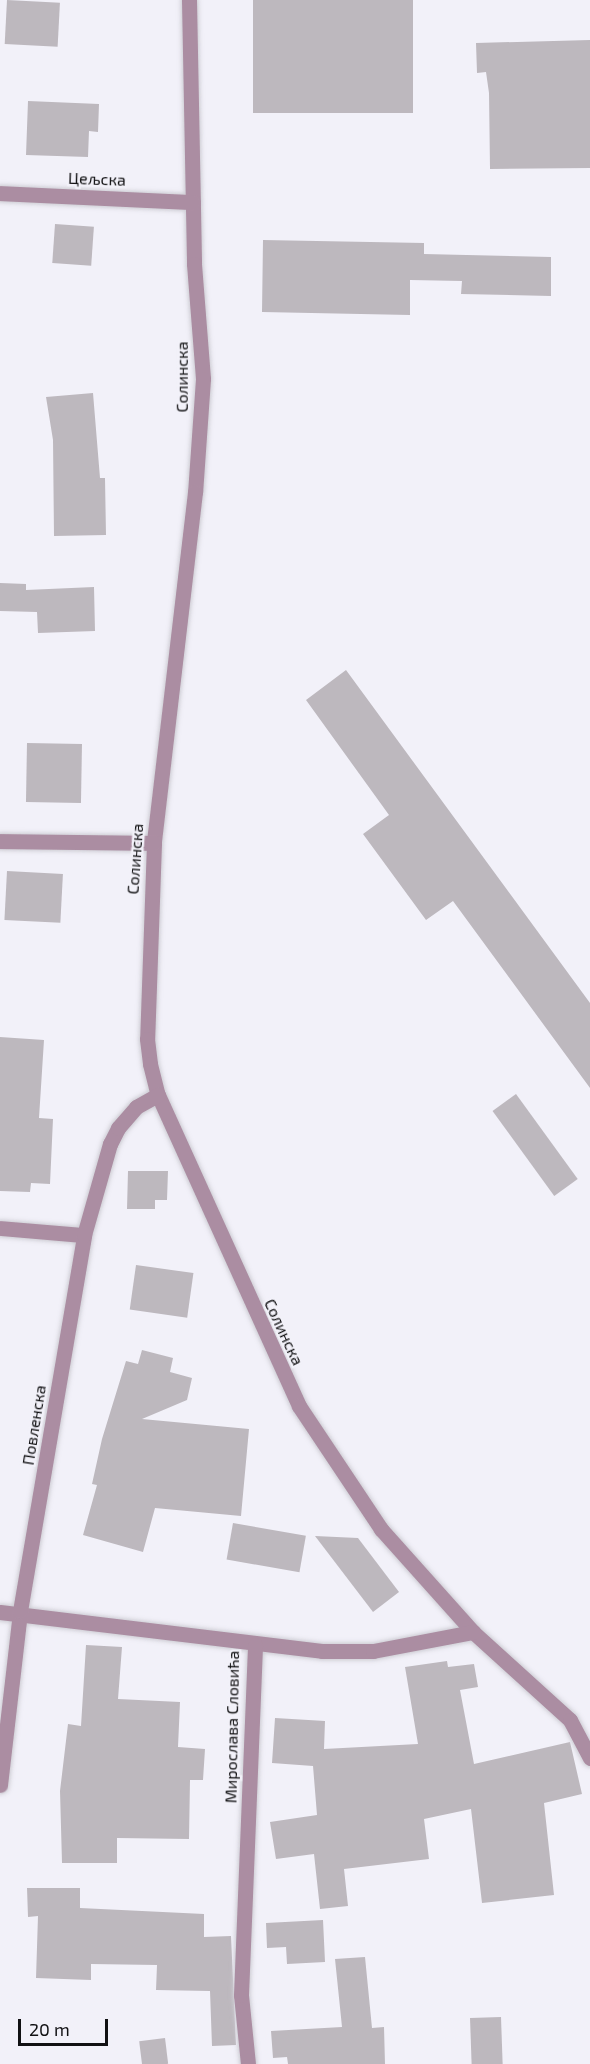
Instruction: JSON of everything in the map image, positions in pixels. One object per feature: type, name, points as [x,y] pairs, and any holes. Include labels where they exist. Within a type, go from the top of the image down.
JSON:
[{"type":"street","name":"Солинска","points":[[189,0],[193,202],[203,379],[195,492],[154,843],[147,1039],[158,1095],[299,1406],[381,1529],[473,1632],[570,1720],[590,1758]]},
{"type":"street","name":"Цељска","points":[[0,193],[193,202]]},
{"type":"street","points":[[0,841],[154,843]]},
{"type":"street","name":"Повленска","points":[[0,1785],[20,1611],[84,1235],[110,1144],[118,1128],[136,1107],[158,1095]]},
{"type":"street","points":[[0,1228],[84,1235]]},
{"type":"street","name":"Мирослава Словића","points":[[0,1612],[20,1611],[255,1645],[241,1995],[248,2064]]},
{"type":"street","points":[[255,1645],[373,1651],[473,1632]]},
{"type":"building","points":[[7,0],[60,3],[58,47],[5,44]]},
{"type":"building","points":[[253,0],[413,0],[413,113],[253,113]]},
{"type":"building","points":[[590,40],[590,168],[490,169],[489,93],[486,72],[477,73],[476,43]]},
{"type":"building","points":[[28,101],[99,104],[98,132],[89,131],[88,157],[26,155]]},
{"type":"building","points":[[55,224],[94,227],[91,266],[52,263]]},
{"type":"building","points":[[263,240],[424,243],[424,254],[551,257],[551,296],[461,294],[462,281],[410,280],[410,315],[262,312]]},
{"type":"building","points":[[93,393],[100,478],[105,478],[106,535],[54,536],[53,440],[46,397]]},
{"type":"building","points":[[0,583],[26,584],[26,590],[94,587],[95,631],[38,633],[37,612],[0,611]]},
{"type":"building","points":[[346,670],[590,1003],[590,1088],[453,901],[426,920],[363,834],[389,815],[306,700]]},
{"type":"building","points":[[27,743],[82,744],[81,803],[26,802]]},
{"type":"building","points":[[7,871],[63,874],[60,923],[4,920]]},
{"type":"building","points":[[0,1037],[44,1040],[39,1118],[53,1119],[50,1184],[31,1183],[30,1192],[0,1191]]},
{"type":"building","points":[[516,1094],[578,1179],[554,1196],[493,1111]]},
{"type":"building","points":[[128,1171],[168,1171],[167,1200],[155,1200],[155,1209],[127,1209]]},
{"type":"building","points":[[136,1265],[193,1273],[187,1318],[130,1310]]},
{"type":"building","points":[[142,1350],[173,1358],[170,1372],[192,1378],[187,1400],[142,1419],[249,1429],[241,1516],[155,1508],[143,1552],[83,1535],[97,1485],[92,1484],[102,1439],[126,1361],[138,1364]]},
{"type":"building","points":[[233,1523],[306,1536],[299,1572],[227,1559]]},
{"type":"building","points":[[315,1536],[358,1538],[399,1592],[373,1612]]},
{"type":"building","points":[[86,1645],[122,1647],[118,1699],[180,1702],[178,1747],[205,1749],[203,1780],[190,1780],[189,1839],[117,1838],[117,1863],[62,1863],[60,1791],[68,1724],[81,1726]]},
{"type":"building","points":[[447,1661],[448,1667],[474,1664],[478,1687],[460,1690],[474,1764],[570,1742],[582,1794],[544,1803],[554,1895],[482,1903],[471,1809],[424,1819],[429,1859],[344,1869],[348,1906],[320,1909],[314,1854],[276,1859],[270,1822],[317,1815],[313,1766],[272,1763],[275,1718],[325,1721],[324,1749],[418,1744],[405,1667]]},
{"type":"building","points":[[27,1888],[80,1888],[80,1908],[204,1914],[204,1937],[231,1936],[236,2045],[212,2046],[210,1991],[156,1990],[157,1965],[91,1964],[91,1980],[36,1978],[38,1916],[28,1917]]},
{"type":"building","points":[[323,1920],[325,1962],[287,1964],[286,1947],[267,1948],[266,1923]]},
{"type":"building","points":[[365,1957],[372,2028],[384,2027],[385,2064],[288,2064],[287,2057],[273,2058],[271,2031],[342,2027],[335,1959]]},
{"type":"building","points":[[501,2017],[503,2064],[472,2064],[470,2018]]},
{"type":"building","points":[[165,2038],[168,2064],[142,2064],[139,2041]]}]
